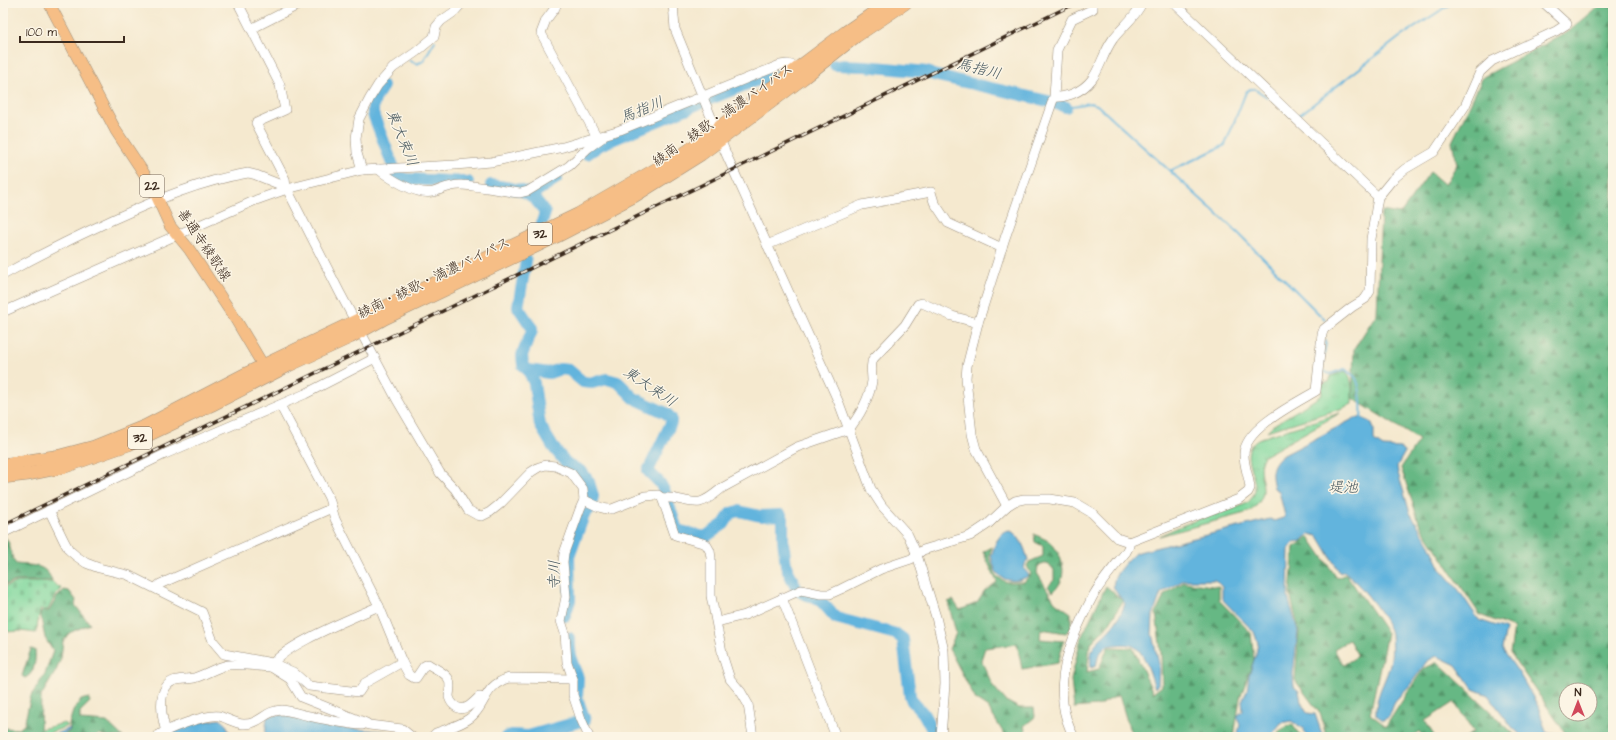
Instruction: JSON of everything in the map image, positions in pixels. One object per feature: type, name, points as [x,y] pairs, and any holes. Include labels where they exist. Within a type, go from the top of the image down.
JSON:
[{"type":"highway","name":"綾南・綾歌・満濃バイパス","points":[[3,465],[44,460],[100,444],[146,426],[594,218],[634,196],[700,154],[718,135],[800,67],[846,32],[888,3]]},
{"type":"highway","name":"綾南・綾歌・満濃バイパス","points":[[718,135],[803,78],[856,36],[905,3]]},
{"type":"highway","name":"綾南・綾歌・満濃バイパス","points":[[3,477],[46,471],[97,456],[151,434],[266,371]]},
{"type":"main road","name":"善通寺綾歌線","points":[[49,3],[116,131],[152,184],[170,226],[189,249],[236,320],[266,371]]},
{"type":"street","points":[[238,3],[280,85],[285,110],[256,123],[285,179],[287,188],[321,258],[397,400],[440,473],[455,489],[472,514],[482,516],[490,512],[500,504],[531,472],[546,465],[555,466],[571,473],[583,489],[589,502],[607,509],[653,494],[665,498],[700,502],[722,488],[797,447],[849,429],[870,390],[872,381],[871,363],[873,359],[904,325],[918,304],[922,303],[952,316],[978,323]]},
{"type":"street","points":[[251,28],[302,3]]},
{"type":"street","points":[[362,170],[356,149],[359,119],[378,85],[393,68],[434,37],[436,27],[440,22],[454,12],[462,3]]},
{"type":"street","points":[[557,3],[546,20],[541,33],[597,137]]},
{"type":"street","points":[[673,3],[675,29],[718,135],[732,169],[839,403],[871,489],[882,506],[908,534],[918,555],[944,651],[945,684],[941,737]]},
{"type":"street","points":[[1053,101],[1086,87],[1099,70],[1112,40],[1122,27],[1134,18],[1142,3]]},
{"type":"street","points":[[1174,3],[1378,197]]},
{"type":"street","points":[[717,622],[745,615],[799,590],[820,594],[830,594],[881,569],[911,559],[923,550],[970,536],[988,524],[1007,506],[1015,501],[1024,499],[1050,499],[1075,503],[1092,513],[1117,538],[1129,542],[1239,499],[1248,492],[1250,488],[1244,455],[1244,448],[1248,441],[1256,431],[1271,419],[1316,391],[1322,334],[1324,329],[1352,307],[1365,299],[1370,291],[1371,239],[1378,197],[1392,180],[1405,169],[1434,152],[1465,106],[1480,72],[1486,66],[1492,61],[1556,31],[1567,24],[1544,3]]},
{"type":"street","points":[[1007,506],[976,449],[972,434],[966,378],[967,366],[978,323],[1002,248],[1053,101],[1057,50],[1072,19],[1090,10],[1093,4]]},
{"type":"street","points":[[3,312],[256,200],[287,188],[362,170],[472,164],[511,159],[563,147],[610,133],[705,100],[780,65],[787,64],[800,67]]},
{"type":"street","points":[[378,169],[385,175],[419,192],[431,193],[451,185],[462,185],[525,192],[569,166],[588,148],[610,133]]},
{"type":"street","points":[[3,276],[60,244],[159,199],[195,186],[248,173],[287,188]]},
{"type":"street","points":[[767,245],[862,205],[931,192],[934,202],[948,223],[1002,248]]},
{"type":"street","points":[[3,533],[165,454],[280,405],[375,358]]},
{"type":"street","points":[[280,405],[329,498],[335,519],[379,606],[402,662],[410,675],[416,678],[424,666],[428,664],[447,677],[450,684],[449,697],[451,703],[461,709],[466,708],[479,697],[484,698]]},
{"type":"street","points":[[665,498],[674,535],[704,542],[710,551],[711,596],[723,657],[730,679],[742,692],[748,704],[753,737]]},
{"type":"street","points":[[589,502],[569,539],[563,562],[566,597],[561,622],[564,633],[567,662],[573,679],[573,695],[582,721],[590,737]]},
{"type":"street","points":[[156,588],[160,584],[332,508]]},
{"type":"street","points":[[49,510],[69,550],[86,563],[128,575],[202,612],[213,640],[224,654],[271,665],[293,672],[309,686],[359,692],[365,683],[402,662]]},
{"type":"street","points":[[1074,737],[1066,718],[1063,704],[1063,673],[1065,660],[1068,650],[1094,595],[1126,552],[1129,542]]},
{"type":"street","points":[[782,598],[836,737]]},
{"type":"street","points":[[271,665],[279,655],[293,646],[379,606]]},
{"type":"street","points":[[166,732],[162,712],[162,700],[163,693],[169,683],[194,678],[224,666],[271,665],[290,679],[301,697],[369,725]]},
{"type":"street","points":[[432,737],[436,733],[470,718],[494,685],[509,678],[573,679]]},
{"type":"street","points":[[156,737],[191,722],[214,717],[220,716],[242,724],[258,722],[273,711],[283,710],[338,723],[402,729],[412,737]]},
{"type":"green space","points":[[1603,3],[1613,3],[1613,737],[1566,737],[1564,731],[1510,653],[1514,628],[1480,615],[1420,525],[1401,468],[1419,440],[1352,398],[1354,349],[1377,313],[1381,211],[1400,214],[1430,172],[1445,185],[1457,164],[1452,142],[1483,77],[1568,32]]},
{"type":"green space","points":[[1345,371],[1351,382],[1352,404],[1267,431],[1272,426],[1322,395],[1321,384],[1329,382],[1331,376]]},
{"type":"green space","points":[[1340,413],[1264,456],[1260,470],[1263,490],[1262,497],[1249,512],[1159,536],[1193,521],[1244,505],[1249,502],[1255,490],[1255,482],[1248,452],[1251,445],[1258,439]]},
{"type":"green space","points":[[1034,534],[1051,543],[1062,561],[1063,575],[1061,581],[1052,592],[1048,586],[1054,580],[1054,570],[1048,563],[1038,566],[1037,573],[1055,602],[1071,613],[1071,628],[1066,633],[1041,629],[1040,639],[1064,641],[1058,663],[1022,669],[1017,644],[985,648],[981,660],[993,686],[1006,701],[1019,708],[1034,708],[1035,717],[1024,726],[1027,737],[1006,737],[988,708],[976,700],[949,649],[956,633],[948,602],[953,600],[960,610],[977,603],[985,591],[997,582],[983,552],[992,547],[989,556],[996,576],[1006,582],[1024,582],[1031,574],[1027,566],[1029,562],[1043,556],[1043,546],[1035,542]]},
{"type":"green space","points":[[1309,537],[1337,578],[1346,574],[1387,633],[1370,714],[1386,726],[1423,669],[1438,662],[1517,737],[1466,737],[1474,732],[1454,702],[1425,721],[1435,737],[1423,737],[1419,731],[1413,737],[1326,737],[1321,715],[1295,680],[1299,631],[1290,594],[1294,547]],"holes":[[[1349,640],[1358,656],[1343,665],[1334,649]]]},
{"type":"green space","points":[[3,538],[6,538],[8,541],[16,564],[38,566],[46,571],[52,581],[16,581],[3,586]]},
{"type":"green space","points":[[17,582],[52,582],[62,589],[56,594],[48,610],[40,610],[36,633],[21,631],[3,632],[3,588]]},
{"type":"green space","points":[[1184,582],[1219,587],[1219,600],[1251,633],[1254,660],[1240,698],[1234,737],[1134,737],[1129,728],[1119,695],[1097,706],[1074,708],[1071,680],[1081,638],[1106,586],[1123,601],[1109,624],[1090,644],[1087,672],[1099,669],[1108,647],[1133,648],[1153,693],[1162,686],[1161,652],[1156,613],[1165,594]]},
{"type":"green space","points":[[64,590],[69,591],[76,600],[75,605],[90,624],[69,633],[63,641],[61,658],[56,671],[41,696],[40,737],[20,737],[16,735],[11,737],[3,737],[3,728],[19,729],[24,725],[31,696],[45,674],[53,651],[45,638],[40,613],[43,611],[49,611],[57,597]]},
{"type":"green space","points":[[31,649],[35,650],[34,666],[31,673],[25,678],[22,676]]},
{"type":"green space","points":[[88,698],[90,702],[80,712],[80,720],[107,722],[123,737],[104,737],[100,734],[96,737],[62,737],[70,731],[69,724],[73,711],[81,700]]},
{"type":"green space","points":[[65,723],[68,726],[40,736],[41,729]]},
{"type":"green space","points":[[1292,724],[1301,737],[1276,737],[1279,731]]},
{"type":"water","name":"堤池","points":[[1355,418],[1362,418],[1371,422],[1374,429],[1374,441],[1383,447],[1400,448],[1405,452],[1397,466],[1410,513],[1430,545],[1442,571],[1458,589],[1479,620],[1506,629],[1502,649],[1519,673],[1538,706],[1546,732],[1551,734],[1556,733],[1559,737],[1523,737],[1512,727],[1488,695],[1473,689],[1456,665],[1437,656],[1427,661],[1410,685],[1395,701],[1389,717],[1383,720],[1376,715],[1378,696],[1391,660],[1391,635],[1384,618],[1372,600],[1344,571],[1340,573],[1318,536],[1309,534],[1302,541],[1294,542],[1289,549],[1288,597],[1298,631],[1293,674],[1294,687],[1299,691],[1301,702],[1307,713],[1315,714],[1323,737],[1307,737],[1303,728],[1291,721],[1281,723],[1270,737],[1237,737],[1240,725],[1237,716],[1243,711],[1242,701],[1247,691],[1249,675],[1258,643],[1254,632],[1222,599],[1222,587],[1215,580],[1184,580],[1161,593],[1153,615],[1152,634],[1159,664],[1158,684],[1155,688],[1141,653],[1130,645],[1120,644],[1107,646],[1099,654],[1096,666],[1091,668],[1091,653],[1093,648],[1115,624],[1125,604],[1115,590],[1113,584],[1120,569],[1135,553],[1270,519],[1274,521],[1283,518],[1285,516],[1279,491],[1274,488],[1272,479],[1274,464],[1280,457]]},
{"type":"water","points":[[1011,531],[1020,540],[1028,560],[1024,569],[1029,575],[1018,580],[1009,580],[1001,577],[995,568],[991,556],[996,542],[1003,532]]},
{"type":"water","points":[[283,715],[305,720],[305,722],[309,723],[309,721],[335,727],[391,732],[406,737],[265,737],[267,717]]},
{"type":"water","points":[[220,719],[226,724],[231,737],[165,737],[167,734],[191,724]]},
{"type":"water","points":[[70,728],[70,730],[59,737],[48,737]]},
{"type":"waterway","points":[[1298,115],[1400,37],[1452,3]]},
{"type":"waterway","points":[[409,60],[417,64],[423,61],[435,41]]},
{"type":"waterway","name":"馬指川","points":[[835,65],[865,66],[927,72],[933,75],[1048,101],[1066,107]]},
{"type":"waterway","name":"馬指川","points":[[587,154],[600,145],[681,111],[752,82],[776,76]]},
{"type":"waterway","name":"東大束川","points":[[383,86],[375,100],[373,114],[397,176],[406,179],[468,182]]},
{"type":"waterway","points":[[1170,171],[1225,145],[1246,92],[1250,89],[1255,89],[1267,97]]},
{"type":"waterway","points":[[1066,107],[1090,103],[1097,105],[1236,231],[1325,320]]},
{"type":"waterway","name":"馬指川","points":[[531,195],[557,178]]},
{"type":"waterway","name":"東大束川","points":[[491,185],[508,187],[529,194],[535,199],[545,213],[542,222]]},
{"type":"waterway","name":"東大束川","points":[[526,261],[518,307],[532,328],[532,331],[522,355],[523,365],[528,370],[549,373],[560,369],[569,370],[583,382],[592,383],[607,379],[618,382],[634,398],[666,413],[671,418],[671,423],[648,471],[660,483],[665,492],[677,530],[705,537],[724,524],[731,513],[739,511],[760,516],[781,515],[783,519],[783,539],[786,566],[796,588],[802,593],[819,599],[836,618],[896,634],[903,639],[910,696],[912,701],[923,713],[936,737]]},
{"type":"waterway","points":[[1324,357],[1326,341]]},
{"type":"waterway","points":[[1322,371],[1330,374],[1345,369],[1355,377],[1360,391],[1361,420]]},
{"type":"waterway","name":"寺川","points":[[528,370],[534,383],[540,425],[553,447],[566,463],[582,472],[589,482],[593,496],[591,507],[584,515],[569,556],[570,600],[565,616]]},
{"type":"waterway","name":"寺川","points":[[506,737],[512,735],[528,736],[585,720],[577,698],[578,678],[571,659],[569,638]]},
{"type":"railway","points":[[3,525],[1076,3]]}]
